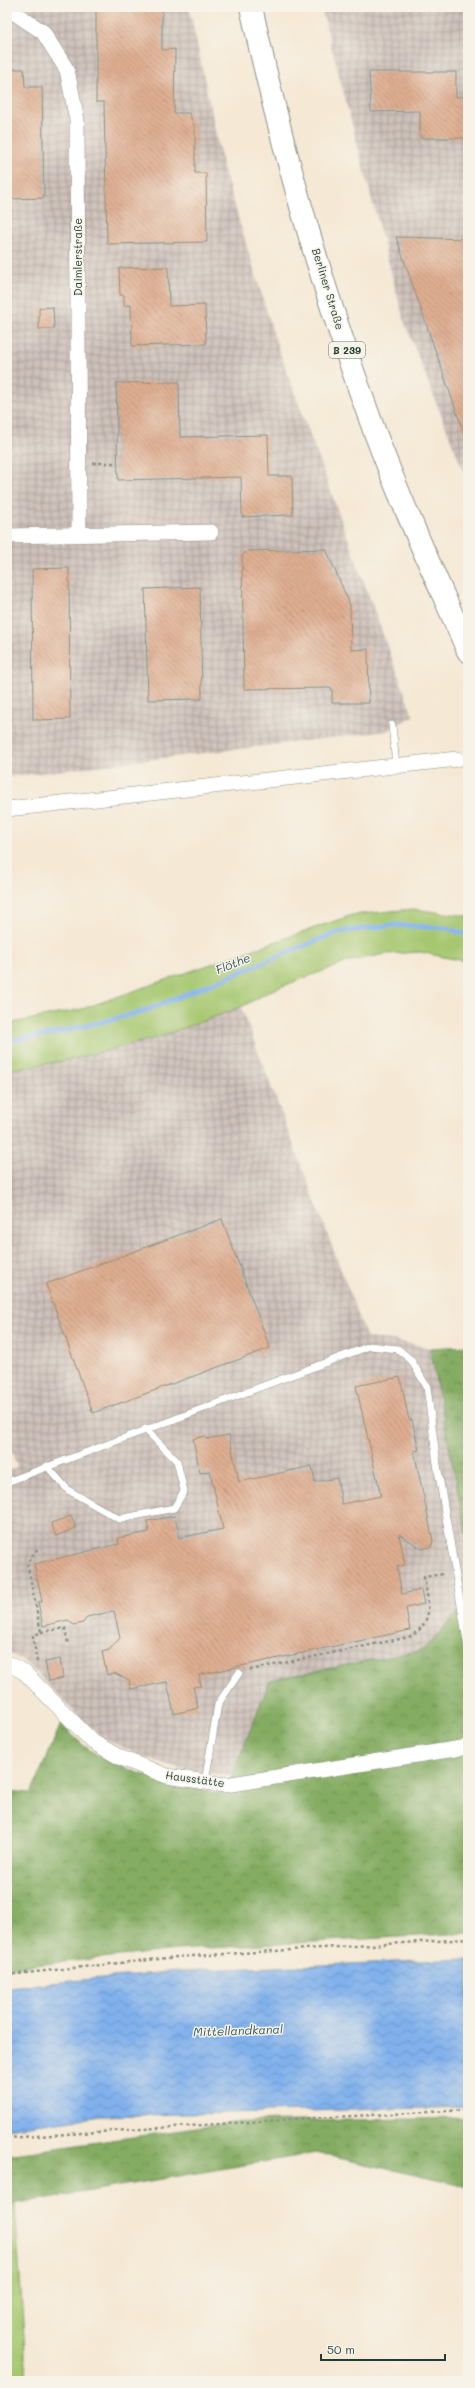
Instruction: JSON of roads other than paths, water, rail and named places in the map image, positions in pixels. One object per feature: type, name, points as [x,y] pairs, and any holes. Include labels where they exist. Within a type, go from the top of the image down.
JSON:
[{"type":"main road","name":"Berliner Straße","points":[[251,7],[270,95],[325,283],[366,409],[468,651]]},
{"type":"street","name":"Daimlerstraße","points":[[12,9],[43,32],[67,70],[77,120],[79,533]]},
{"type":"street","points":[[7,536],[79,533],[211,532]]},
{"type":"street","points":[[7,809],[457,759]]},
{"type":"street","name":"Hausstätte","points":[[7,1663],[24,1672],[40,1686],[93,1742],[121,1758],[167,1776],[224,1785],[468,1747]]},
{"type":"lane","points":[[392,725],[396,765]]},
{"type":"lane","points":[[7,1482],[145,1429],[370,1346],[398,1349],[411,1360],[427,1387],[437,1464],[468,1647]]},
{"type":"lane","points":[[47,1466],[68,1490],[119,1519],[174,1508],[184,1491],[177,1460],[145,1429]]},
{"type":"lane","points":[[205,1782],[218,1704],[239,1673]]},
{"type":"water","name":"Mittellandkanal","points":[[468,1959],[468,2107],[102,2116],[7,2129],[7,1987],[178,1971]]},
{"type":"waterway","name":"Flöthe","points":[[7,1041],[52,1034],[142,1012],[338,932],[395,925],[447,928],[468,935]]}]
